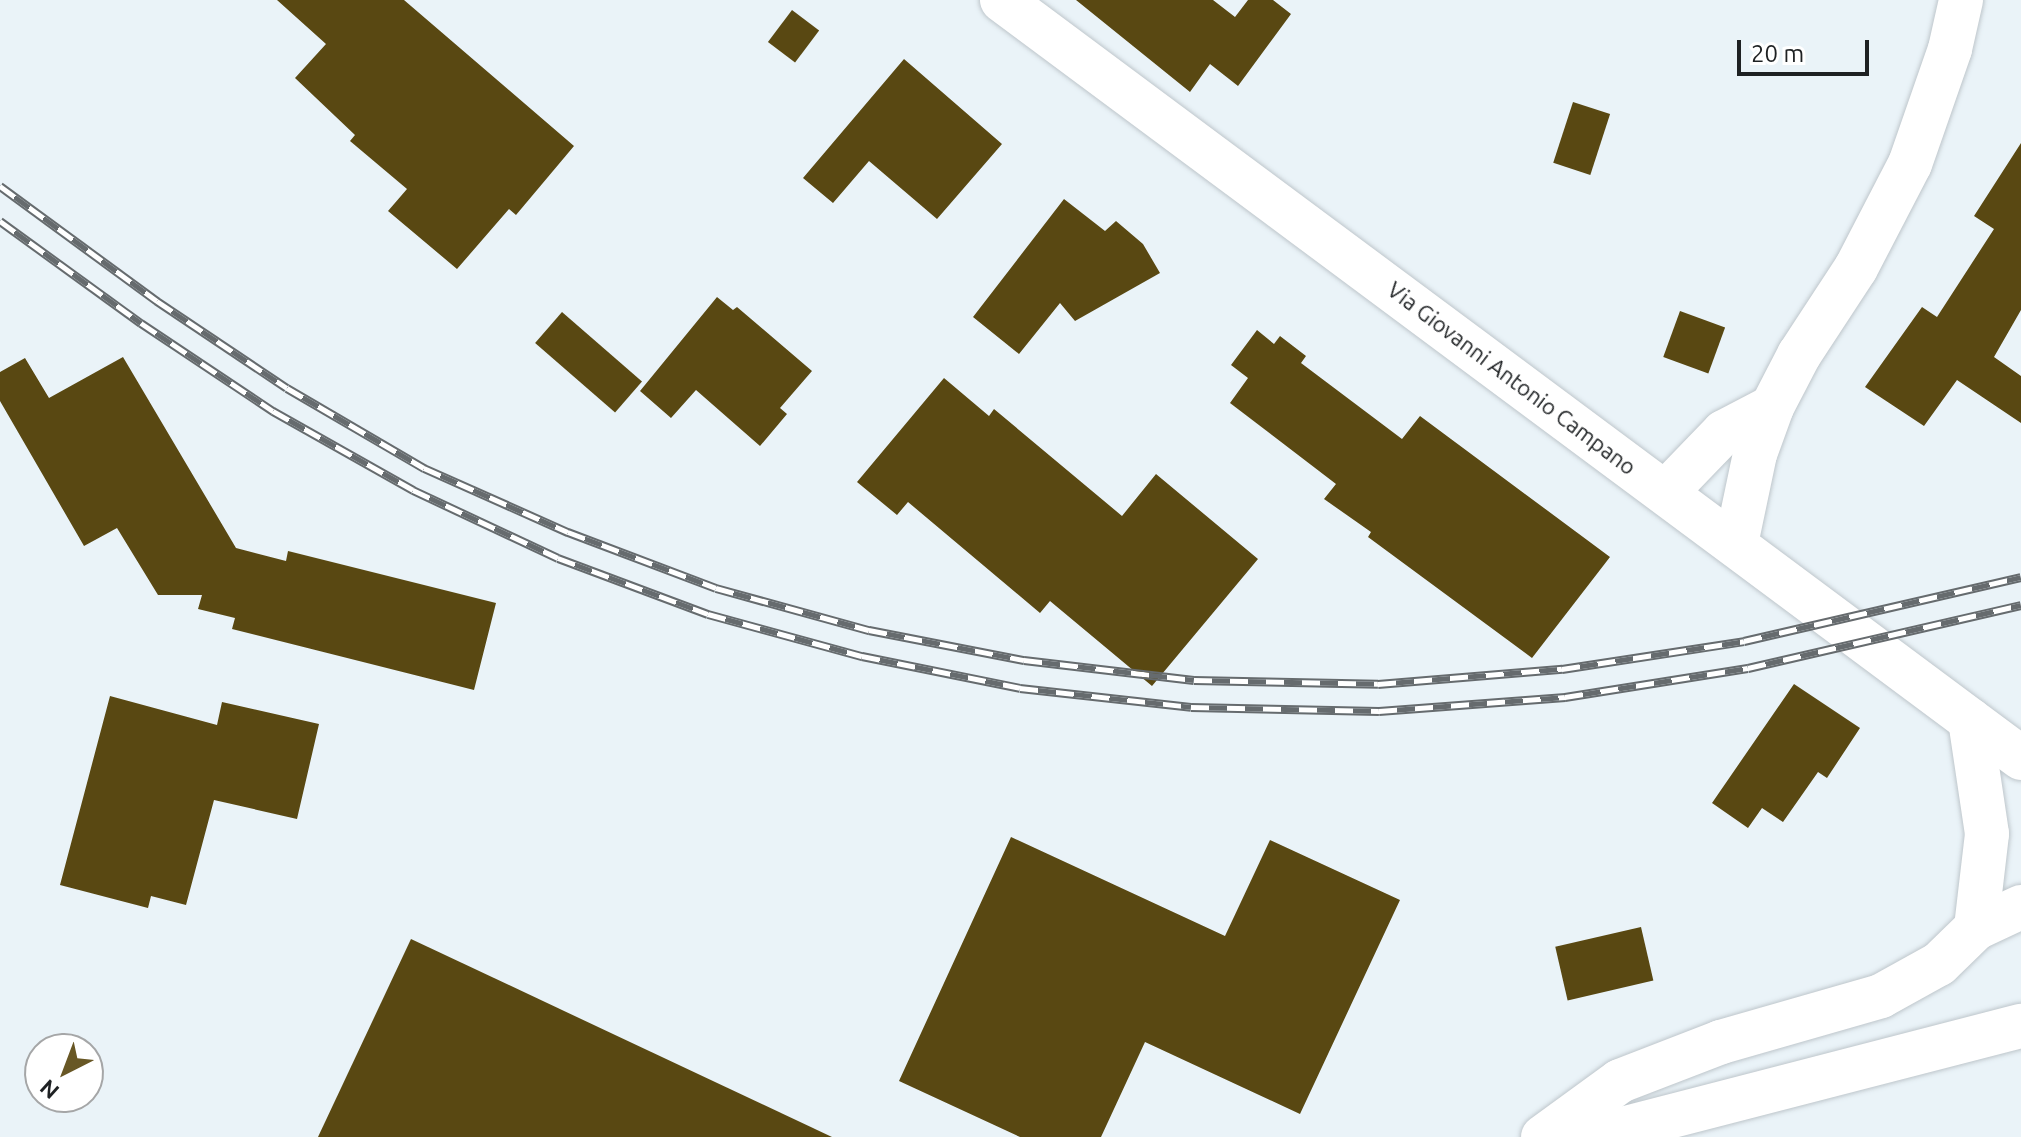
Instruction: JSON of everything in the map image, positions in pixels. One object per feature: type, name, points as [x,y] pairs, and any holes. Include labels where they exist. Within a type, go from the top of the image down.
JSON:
[{"type":"main road","name":"Via Giovanni Antonio Campano","points":[[1002,0],[2021,758]]},
{"type":"main road","points":[[1736,544],[1755,454],[1772,407],[1799,355],[1856,268],[1910,164],[1950,49],[1961,0]]},
{"type":"main road","points":[[1666,492],[1724,432],[1772,407]]},
{"type":"main road","points":[[1970,720],[1987,834],[1976,928]]},
{"type":"main road","points":[[1543,1137],[1620,1081],[1721,1042],[1881,996],[1939,964],[1976,928],[2021,907]]},
{"type":"main road","points":[[1591,1137],[2021,1026]]},
{"type":"building","points":[[277,0],[404,0],[574,146],[516,215],[509,209],[457,269],[388,211],[407,189],[350,141],[355,135],[295,78],[326,44]]},
{"type":"building","points":[[1076,0],[1213,0],[1235,17],[1248,0],[1273,0],[1291,14],[1238,86],[1210,64],[1190,92]]},
{"type":"building","points":[[792,10],[819,30],[795,62],[768,42]]},
{"type":"building","points":[[904,59],[1002,144],[937,219],[869,161],[833,203],[803,178]]},
{"type":"building","points":[[1573,102],[1610,114],[1590,175],[1553,163]]},
{"type":"building","points":[[2021,143],[2021,310],[1994,357],[2021,376],[2021,423],[1957,380],[1924,426],[1865,387],[1922,307],[1937,317],[1994,229],[1974,216]]},
{"type":"building","points":[[1064,199],[1105,231],[1116,221],[1143,244],[1160,273],[1075,321],[1060,303],[1019,354],[973,317]]},
{"type":"building","points":[[717,297],[733,310],[737,307],[812,371],[780,408],[787,414],[760,446],[696,390],[671,418],[640,391]]},
{"type":"building","points":[[1680,311],[1725,327],[1708,373],[1663,357]]},
{"type":"building","points":[[562,312],[642,382],[615,412],[535,343]]},
{"type":"building","points":[[1257,330],[1274,344],[1280,336],[1306,356],[1301,363],[1402,439],[1420,416],[1610,557],[1532,658],[1368,537],[1371,532],[1324,499],[1336,484],[1230,403],[1248,378],[1231,365]]},
{"type":"building","points":[[123,357],[236,548],[286,561],[288,551],[496,603],[474,690],[232,629],[235,618],[198,609],[202,595],[158,595],[117,528],[84,546],[0,401],[0,372],[25,358],[49,398]]},
{"type":"building","points":[[944,378],[989,416],[994,409],[1122,516],[1156,474],[1258,559],[1152,686],[1050,601],[1040,613],[908,502],[897,515],[857,482]]},
{"type":"building","points":[[1794,684],[1860,728],[1827,778],[1818,772],[1783,822],[1762,808],[1748,828],[1712,803]]},
{"type":"building","points":[[110,696],[217,725],[222,702],[319,724],[297,819],[214,800],[186,905],[151,896],[148,908],[60,885]]},
{"type":"building","points":[[1011,837],[1225,936],[1270,840],[1400,900],[1300,1114],[1145,1042],[1101,1137],[1020,1137],[899,1081]]},
{"type":"building","points":[[1641,927],[1653,981],[1568,1000],[1555,947]]},
{"type":"building","points":[[411,939],[832,1137],[318,1137]]},
{"type":"railway","points":[[0,186],[157,301],[287,388],[424,468],[568,532],[716,588],[869,630],[1024,660],[1194,680],[1378,684],[1562,669],[1744,641],[2021,577]]},
{"type":"railway","points":[[0,221],[141,323],[273,411],[413,490],[558,558],[708,614],[862,656],[1020,688],[1191,707],[1379,711],[1565,697],[1748,668],[2021,605]]}]
